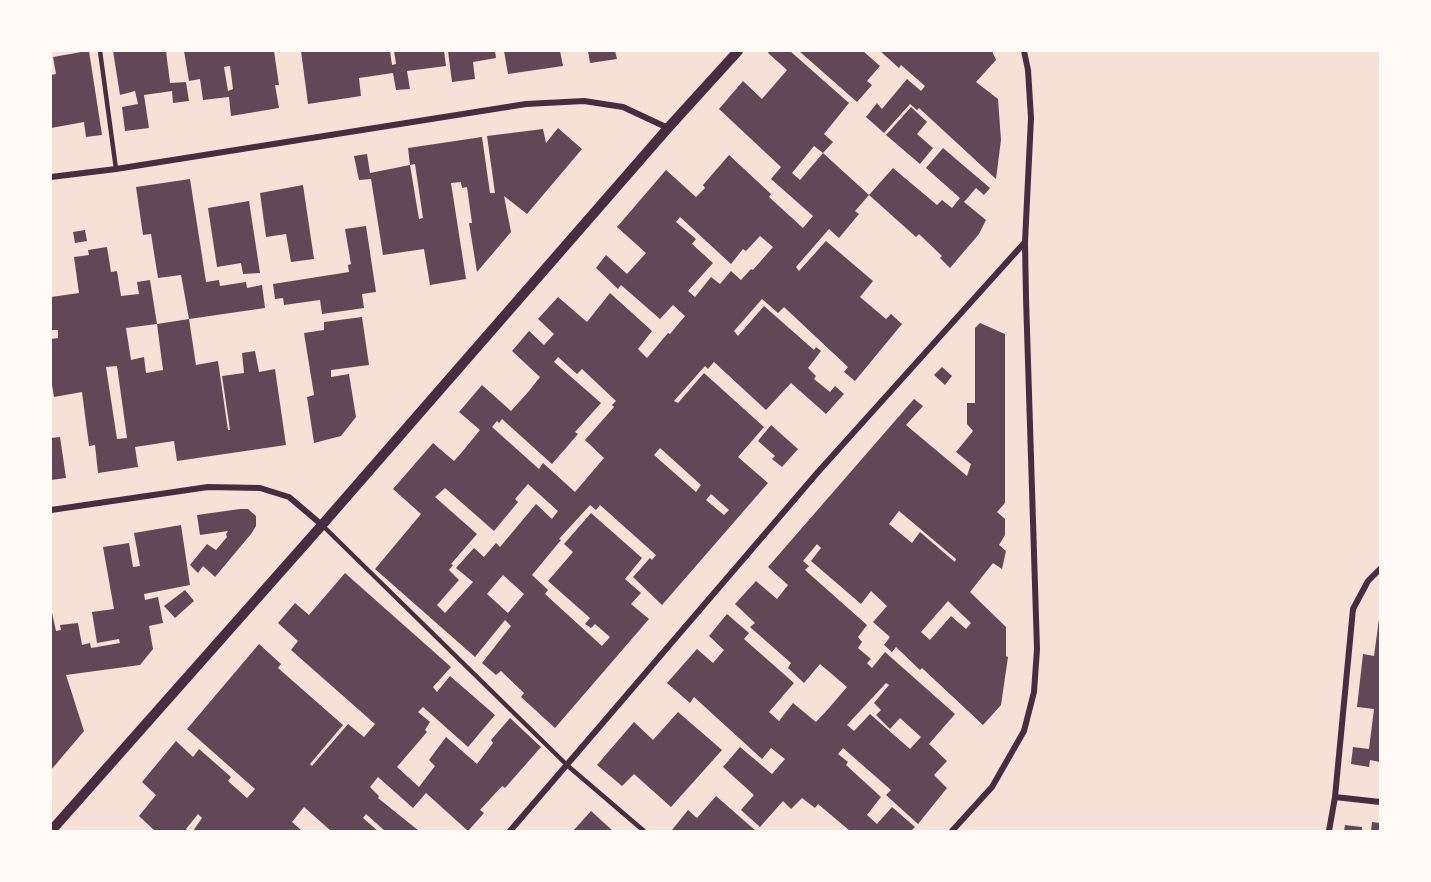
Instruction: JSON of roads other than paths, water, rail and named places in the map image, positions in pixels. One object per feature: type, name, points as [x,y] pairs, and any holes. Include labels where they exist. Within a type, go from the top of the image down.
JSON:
[{"type":"street","points":[[51,831],[738,51]]},
{"type":"street","points":[[952,831],[992,787],[1024,731],[1034,692],[1037,649],[1025,242],[1031,118],[1028,70],[1024,51]]},
{"type":"street","points":[[51,177],[117,169],[526,104],[584,101],[623,107],[668,128]]},
{"type":"street","points":[[510,831],[818,472],[1025,242]]},
{"type":"street","points":[[51,510],[208,487],[260,488],[289,497],[322,525]]},
{"type":"street","points":[[1329,831],[1335,797],[1353,609],[1368,581],[1380,569]]},
{"type":"street","points":[[1335,797],[1380,802]]},
{"type":"lane","points":[[100,51],[117,169]]},
{"type":"lane","points":[[322,525],[567,766],[644,831]]}]
